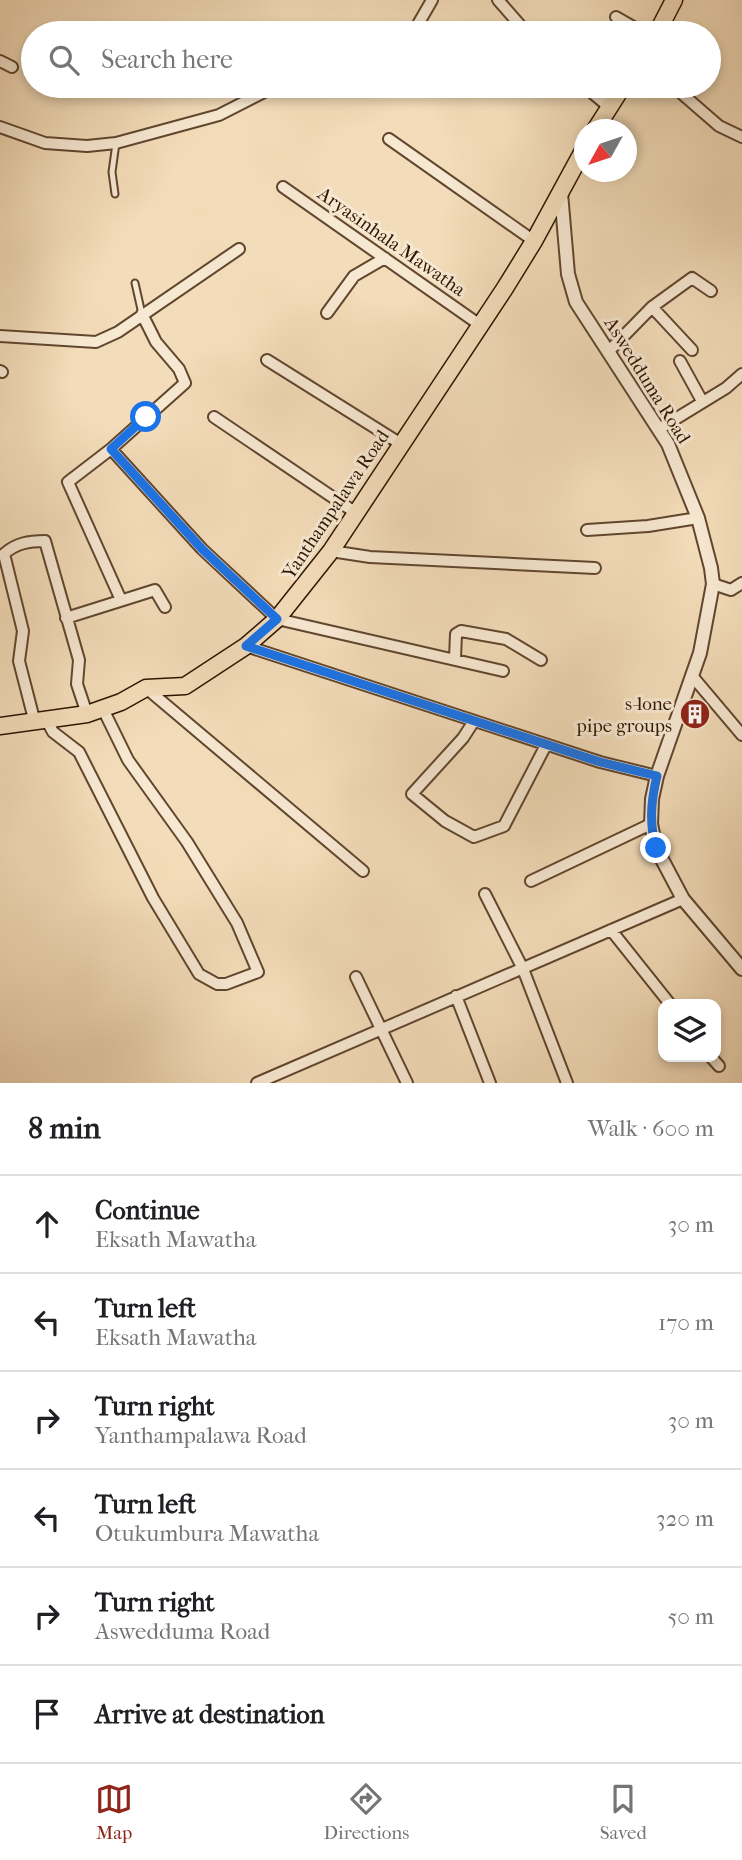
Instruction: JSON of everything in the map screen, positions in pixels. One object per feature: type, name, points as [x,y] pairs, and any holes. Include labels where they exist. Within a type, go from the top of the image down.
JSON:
[{"type":"main road","points":[[663,21],[674,0]]},
{"type":"main road","points":[[601,119],[614,98]]},
{"type":"main road","name":"Yanthampalawa Road","points":[[0,726],[87,714],[146,688],[185,686],[246,646],[277,619],[331,551],[480,325],[534,241],[574,168]]},
{"type":"street","points":[[420,21],[432,0]]},
{"type":"street","points":[[498,0],[516,21]]},
{"type":"street","points":[[616,17],[623,21]]},
{"type":"street","points":[[0,61],[12,67]]},
{"type":"street","points":[[0,127],[45,143],[87,146],[116,143],[219,115],[252,98]]},
{"type":"street","points":[[598,98],[608,106]]},
{"type":"street","points":[[686,98],[719,127],[742,137]]},
{"type":"street","points":[[389,139],[534,241]]},
{"type":"street","name":"Aryasinhala Mawatha","points":[[283,187],[480,325]]},
{"type":"street","name":"Aswedduma Road","points":[[561,192],[571,288],[581,312],[659,429],[698,518],[713,584],[693,677],[657,776],[652,799],[651,824],[656,848],[682,899],[742,970]]},
{"type":"street","points":[[0,337],[96,342],[239,249]]},
{"type":"street","points":[[327,313],[354,276],[386,258]]},
{"type":"street","points":[[608,352],[652,307],[692,278],[712,291]]},
{"type":"street","points":[[652,307],[692,350]]},
{"type":"street","points":[[121,600],[68,482],[111,449],[185,383],[179,369],[156,342],[142,314]]},
{"type":"street","points":[[267,360],[401,444]]},
{"type":"street","points":[[680,361],[702,401]]},
{"type":"street","points":[[659,429],[742,374]]},
{"type":"street","points":[[214,416],[356,513]]},
{"type":"street","points":[[111,449],[202,549],[277,619],[503,671]]},
{"type":"street","points":[[587,530],[648,527],[698,518]]},
{"type":"street","points":[[87,714],[77,684],[79,660],[46,541],[32,541],[12,547],[4,554],[23,631],[19,661],[41,722],[79,752],[153,898],[199,974],[217,984],[226,984],[258,972],[250,947],[231,913],[145,780],[128,760],[103,709]]},
{"type":"street","points":[[331,551],[370,557],[595,568]]},
{"type":"street","points":[[713,584],[731,590],[742,583]]},
{"type":"street","points":[[66,618],[155,590],[164,607]]},
{"type":"street","points":[[455,658],[456,634],[461,631],[506,639],[541,660]]},
{"type":"street","points":[[246,646],[546,745],[657,776]]},
{"type":"street","points":[[693,677],[742,735]]},
{"type":"street","points":[[146,688],[363,871]]},
{"type":"street","points":[[474,721],[463,738],[412,794],[445,821],[474,837],[504,826],[546,745]]},
{"type":"street","points":[[531,881],[651,824]]},
{"type":"street","points":[[485,894],[523,969],[567,1083]]},
{"type":"street","points":[[257,1083],[682,899]]},
{"type":"street","points":[[611,930],[666,999]]},
{"type":"street","points":[[356,977],[407,1083]]},
{"type":"street","points":[[456,996],[490,1083]]},
{"type":"street","points":[[715,1062],[719,1066]]},
{"type":"lane","points":[[115,194],[112,172],[116,143]]},
{"type":"lane","points":[[135,284],[142,314]]},
{"type":"place","name":"s-lone pipe groups","points":[[695,714]]},
{"type":"route","points":[[146,417],[111,449],[202,549],[277,619],[246,646],[354,684],[600,762],[657,776],[652,799],[651,824],[656,848]]}]
